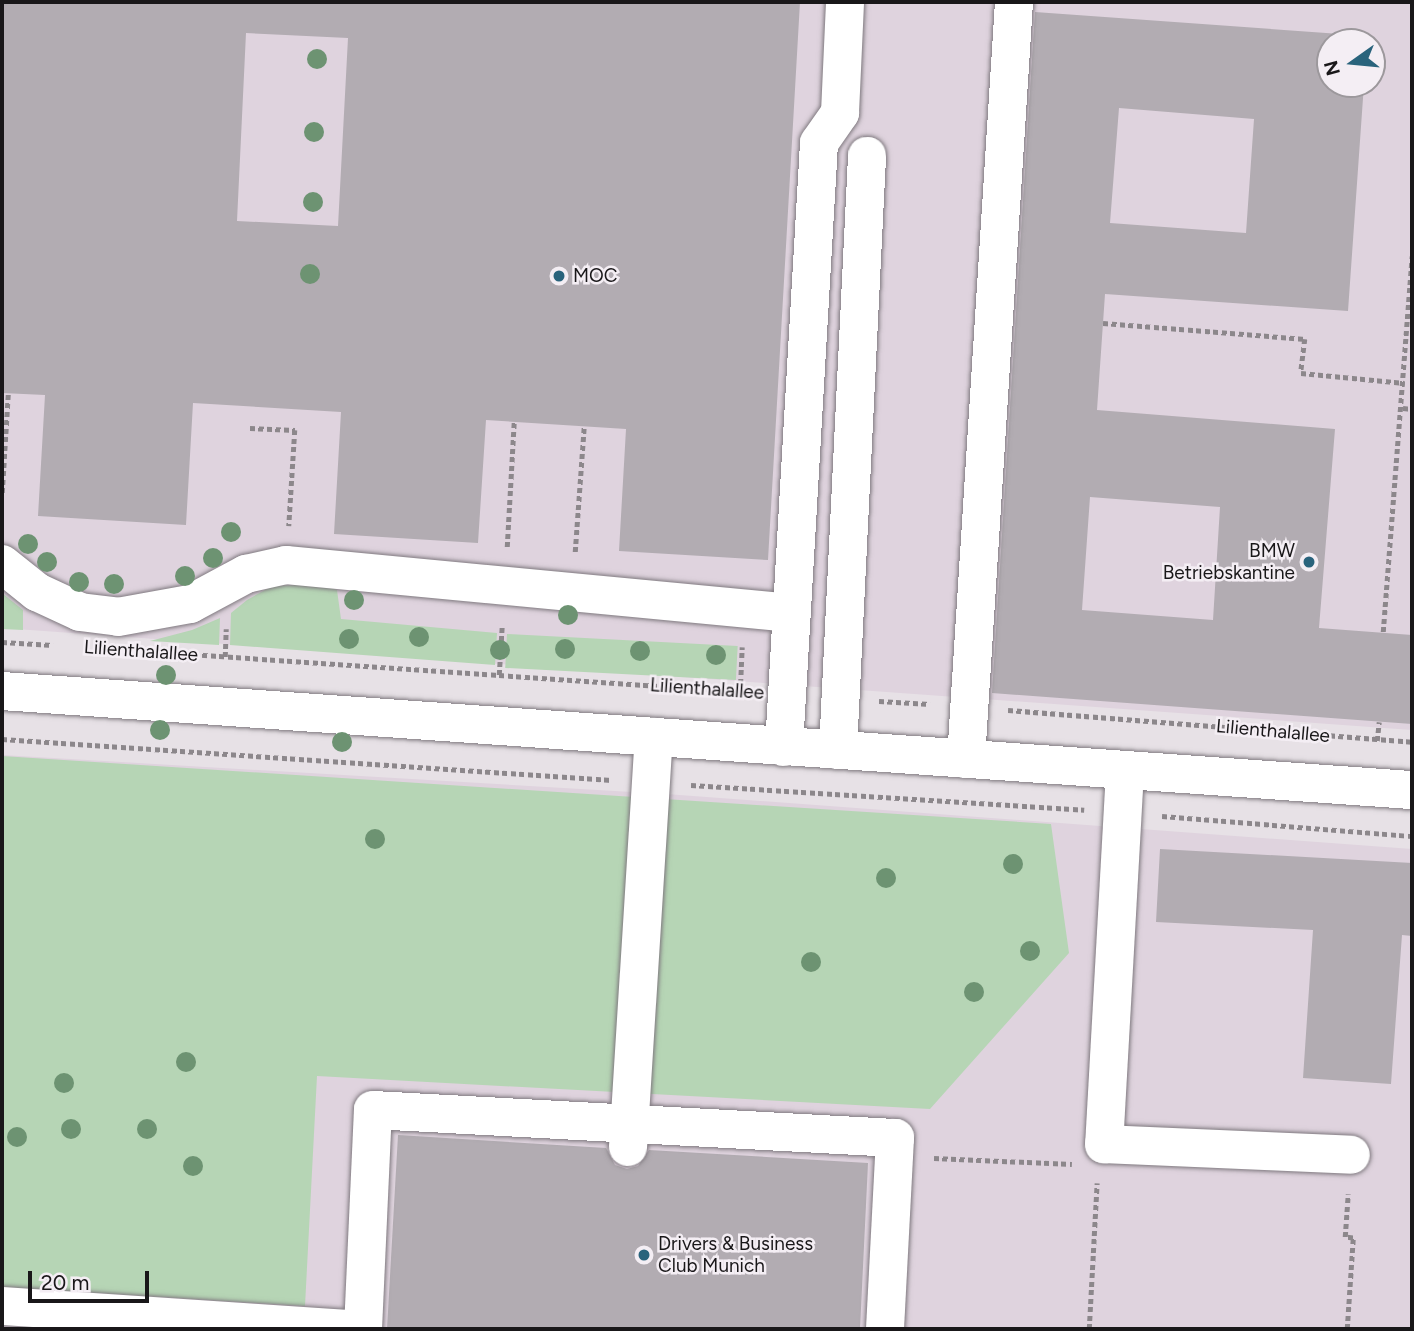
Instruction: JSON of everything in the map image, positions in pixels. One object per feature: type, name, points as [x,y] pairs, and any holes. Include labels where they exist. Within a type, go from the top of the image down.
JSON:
[{"type":"street","points":[[784,747],[819,143],[840,113],[845,2]]},
{"type":"street","points":[[966,759],[1014,2]]},
{"type":"street","points":[[838,750],[867,156]]},
{"type":"street","points":[[2,564],[37,592],[80,612],[118,617],[190,604],[246,574],[286,565],[573,589],[792,613]]},
{"type":"street","points":[[2,691],[1412,790]]},
{"type":"street","points":[[628,1135],[654,737]]},
{"type":"street","points":[[1125,771],[1101,1155],[1351,1155]]},
{"type":"street","points":[[363,1329],[373,1110],[628,1135],[895,1138],[885,1329]]},
{"type":"street","points":[[2,1306],[351,1329]]},
{"type":"path","points":[[1383,632],[1410,342],[1412,257]]},
{"type":"path","points":[[1103,323],[1304,339],[1301,373],[1405,383]]},
{"type":"path","points":[[2,493],[8,394]]},
{"type":"path","points":[[1403,408],[1412,409]]},
{"type":"path","points":[[573,589],[584,427]]},
{"type":"path","points":[[250,428],[295,430],[286,565]]},
{"type":"path","name":"Lilienthalallee","points":[[2,642],[66,646]]},
{"type":"path","name":"Lilienthalallee","points":[[144,651],[787,695]]},
{"type":"path","name":"Lilienthalallee","points":[[840,699],[1412,742]]},
{"type":"path","points":[[2,739],[1123,813],[1412,836]]},
{"type":"path","points":[[894,1156],[1101,1155],[1089,1329]]},
{"type":"path","points":[[1347,1329],[1351,1155]]},
{"type":"shaded area","points":[[2,2],[1412,2],[1412,730],[2,628]]},
{"type":"shaded area","points":[[2,755],[666,794],[1412,849],[1412,1329],[2,1329]]},
{"type":"green space","points":[[320,584],[337,590],[341,619],[497,633],[495,665],[230,645],[231,613],[247,600],[272,586]]},
{"type":"green space","points":[[2,593],[23,610],[23,630],[2,629]]},
{"type":"green space","points":[[220,618],[219,645],[150,641],[192,630]]},
{"type":"green space","points":[[507,634],[738,646],[736,680],[505,668]]},
{"type":"green space","points":[[2,756],[1051,824],[1069,953],[930,1109],[317,1076],[305,1306],[2,1287]]},
{"type":"building","name":"MOC","points":[[2,2],[800,2],[768,560],[619,551],[626,429],[486,420],[478,543],[334,534],[341,412],[193,403],[186,525],[38,516],[45,395],[2,393]],"holes":[[[246,33],[348,38],[338,226],[237,221]]]},
{"type":"building","points":[[1035,12],[1316,32],[1316,98],[1363,98],[1348,311],[1105,294],[1097,410],[1335,429],[1319,628],[1412,635],[1412,724],[992,693]],"holes":[[[1119,108],[1254,119],[1246,233],[1110,223]],[[1090,497],[1220,507],[1213,620],[1082,610]]]},
{"type":"building","points":[[1160,849],[1412,863],[1412,936],[1402,935],[1391,1084],[1303,1078],[1313,930],[1156,922]]},
{"type":"building","points":[[398,1135],[606,1148],[615,1165],[627,1169],[638,1166],[649,1150],[868,1163],[860,1329],[387,1329]]},
{"type":"place","name":"MOC","points":[[559,276]]},
{"type":"place","name":"BMW Betriebskantine","points":[[1309,562]]},
{"type":"place","name":"Drivers & Business Club Munich","points":[[644,1255]]}]
